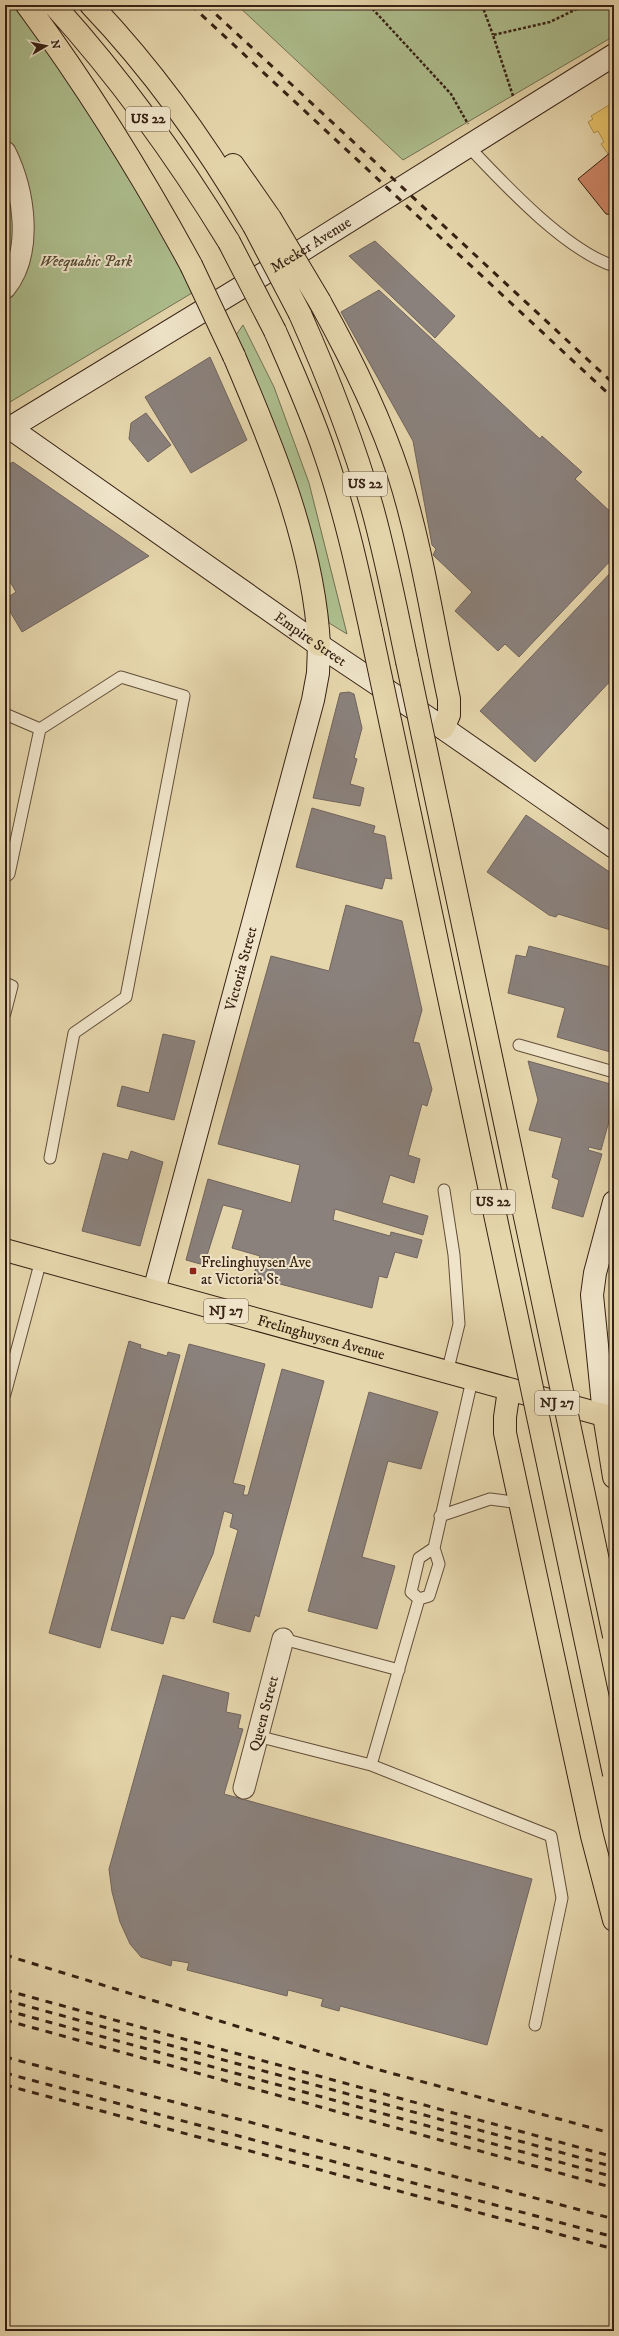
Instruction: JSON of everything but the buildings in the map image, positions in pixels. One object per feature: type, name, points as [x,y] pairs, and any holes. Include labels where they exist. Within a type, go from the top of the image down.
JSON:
[{"type":"main road","points":[[27,5],[70,64],[117,135],[151,192],[191,265],[234,356],[271,447],[301,539],[313,590],[319,645]]},
{"type":"main road","name":"US 22","points":[[54,5],[107,65],[145,115],[182,168],[229,242],[275,331],[314,424],[335,485],[353,550],[371,630],[614,1774]]},
{"type":"main road","points":[[91,5],[220,149],[262,222],[320,302],[364,386],[399,476],[415,536],[449,699],[449,715],[443,728]]},
{"type":"main road","name":"US 22","points":[[262,222],[329,382],[364,483],[407,661],[614,1636]]},
{"type":"main road","name":"Frelinghuysen Avenue","points":[[5,1250],[609,1417]]},
{"type":"main road","points":[[509,1390],[505,1418],[505,1433],[592,1836],[614,1920]]},
{"type":"main road","points":[[609,1417],[614,1477]]},
{"type":"street","name":"Meeker Avenue","points":[[6,427],[294,255],[614,56]]},
{"type":"street","points":[[5,152],[12,166],[19,195],[22,248],[16,270],[5,288]]},
{"type":"street","name":"Empire Street","points":[[6,427],[319,645],[443,728],[614,846]]},
{"type":"street","name":"Victoria Street","points":[[154,1291],[313,700],[318,673],[319,645]]},
{"type":"street","points":[[609,1417],[592,1295],[594,1273],[614,1202]]},
{"type":"street","name":"Queen Street","points":[[244,1788],[283,1639]]},
{"type":"lane","points":[[472,143],[509,190],[580,250],[614,266]]},
{"type":"lane","points":[[5,877],[8,874],[40,729],[121,678],[184,696],[126,997],[74,1033],[50,1158]]},
{"type":"lane","points":[[5,714],[40,729]]},
{"type":"lane","points":[[5,983],[12,986],[5,1013]]},
{"type":"lane","points":[[519,1045],[614,1072]]},
{"type":"lane","points":[[444,1190],[454,1255],[459,1324],[447,1372]]},
{"type":"lane","points":[[5,1394],[41,1260]]},
{"type":"lane","points":[[419,1599],[429,1596],[440,1564],[434,1548],[440,1516],[472,1380]]},
{"type":"lane","points":[[440,1516],[490,1499],[520,1503]]},
{"type":"lane","points":[[419,1599],[411,1592],[418,1558],[434,1548]]},
{"type":"lane","points":[[371,1765],[419,1599]]},
{"type":"lane","points":[[283,1639],[399,1670]]},
{"type":"lane","points":[[258,1736],[371,1765],[551,1836],[562,1898],[535,2025]]},
{"type":"path","points":[[369,5],[451,94],[472,143]]},
{"type":"path","points":[[482,5],[494,35],[518,116]]},
{"type":"path","points":[[494,35],[550,22],[585,5]]},
{"type":"green space","name":"Weequahic Park","points":[[5,5],[12,5],[38,38],[111,143],[154,217],[192,293],[5,405]]},
{"type":"green space","points":[[237,5],[614,5],[614,36],[403,160]]},
{"type":"green space","points":[[243,325],[274,387],[309,483],[347,634],[329,623],[322,585],[236,335]]},
{"type":"railway","points":[[191,5],[614,399]]},
{"type":"railway","points":[[206,5],[614,384]]},
{"type":"railway","points":[[5,1955],[376,2069],[614,2134]]},
{"type":"railway","points":[[5,1990],[614,2157]]},
{"type":"railway","points":[[5,2000],[614,2167]]},
{"type":"railway","points":[[5,2010],[614,2177]]},
{"type":"railway","points":[[5,2020],[614,2188]]},
{"type":"railway","points":[[5,2057],[614,2219]]},
{"type":"railway","points":[[5,2073],[614,2237]]},
{"type":"railway","points":[[5,2085],[614,2249]]},
{"type":"place","name":"Frelinghuysen Ave at Victoria St","points":[[193,1271]]}]
